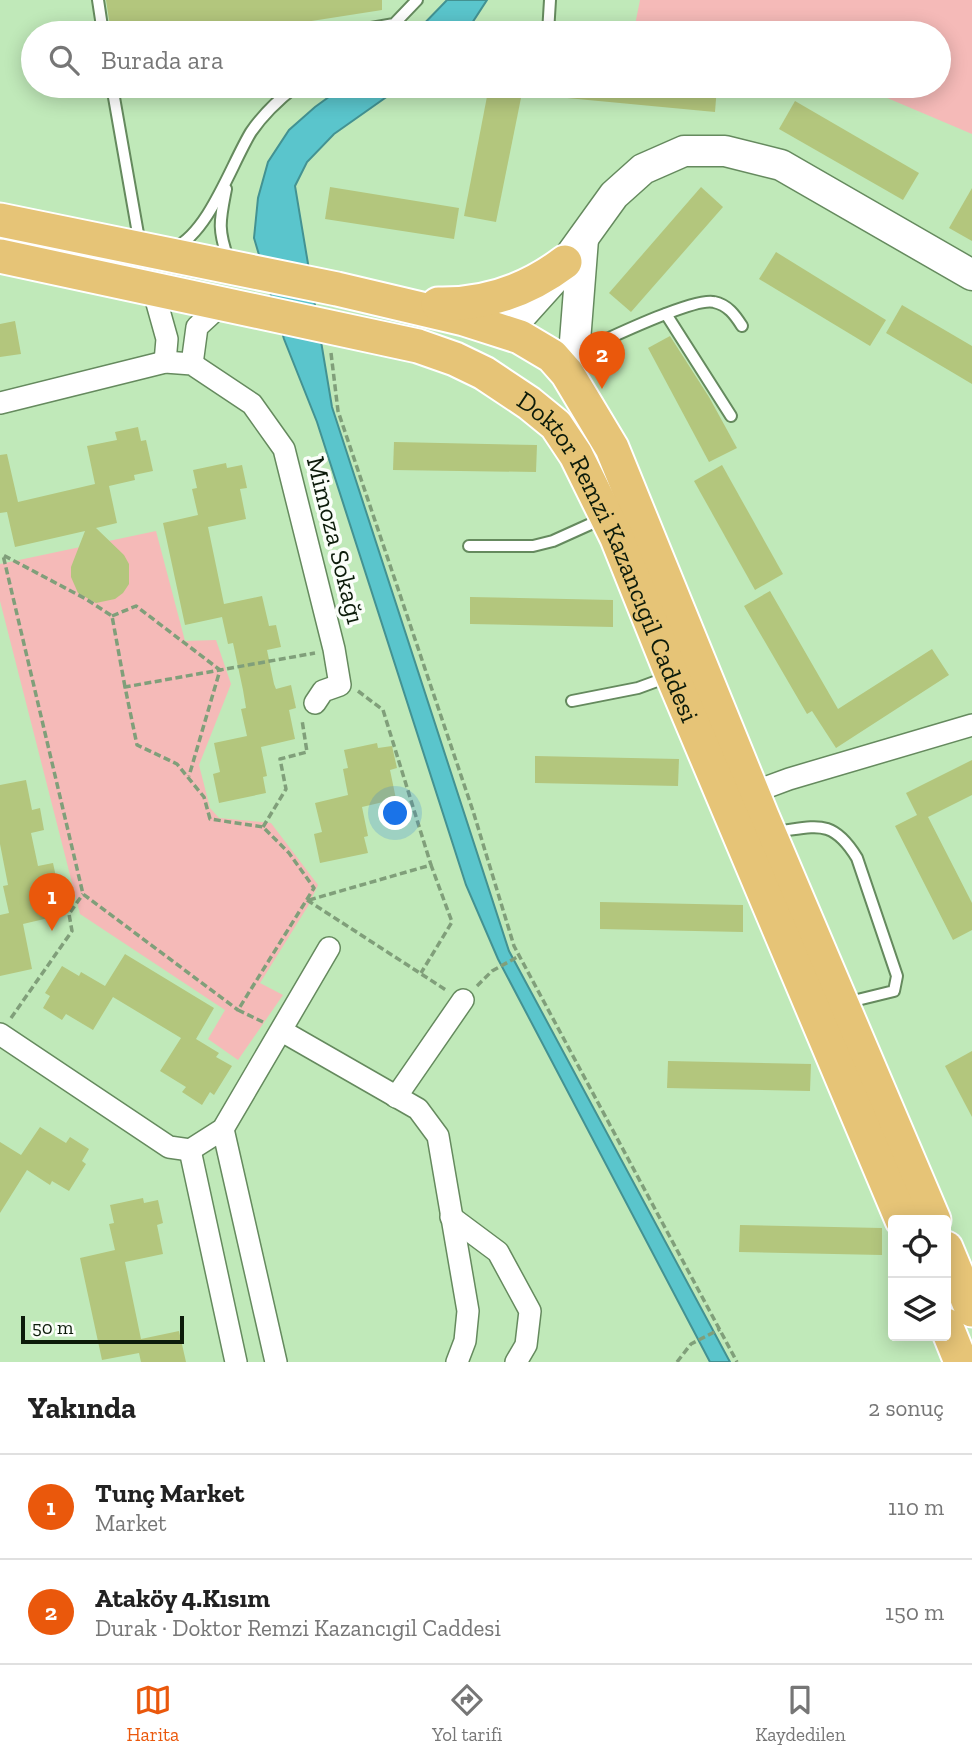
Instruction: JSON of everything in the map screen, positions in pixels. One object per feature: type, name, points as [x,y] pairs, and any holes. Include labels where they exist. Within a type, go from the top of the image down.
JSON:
[{"type":"main road","points":[[484,373],[492,347],[552,281],[608,202],[643,169],[684,151],[725,151],[781,165],[972,275]]},
{"type":"main road","points":[[0,219],[239,269]]},
{"type":"main road","points":[[397,303],[446,304],[506,295],[545,277],[574,250]]},
{"type":"main road","points":[[528,403],[543,400],[555,390],[570,363],[574,250]]},
{"type":"main road","name":"Doktor Remzi Kazancıgil Caddesi","points":[[0,256],[418,346],[484,373],[556,425],[576,455],[606,517],[900,1215]]},
{"type":"main road","name":"Doktor Remzi Kazancıgil Caddesi","points":[[239,269],[464,319],[506,332],[570,363],[612,448],[769,832],[932,1215]]},
{"type":"main road","points":[[951,1260],[972,1310]]},
{"type":"main road","points":[[951,1337],[961,1362]]},
{"type":"street","points":[[153,289],[167,340],[166,362]]},
{"type":"street","points":[[192,364],[197,327],[231,306]]},
{"type":"street","name":"Mimoza Sokağı","points":[[0,402],[166,362],[192,364],[252,404],[284,449],[334,649],[340,685],[323,691],[309,710]]},
{"type":"street","points":[[754,792],[789,779],[972,725]]},
{"type":"street","points":[[0,1034],[169,1147],[190,1150],[223,1129],[330,948]]},
{"type":"street","points":[[396,1097],[463,1000]]},
{"type":"street","points":[[282,1031],[418,1109],[438,1136],[468,1311],[465,1341],[457,1362]]},
{"type":"street","points":[[223,1129],[276,1362]]},
{"type":"street","points":[[190,1150],[236,1362]]},
{"type":"street","points":[[451,1217],[498,1252],[530,1311],[526,1345],[516,1362]]},
{"type":"lane","points":[[98,0],[101,21]]},
{"type":"lane","points":[[397,21],[417,0]]},
{"type":"lane","points":[[549,21],[550,0]]},
{"type":"lane","points":[[114,98],[137,237],[148,251],[172,249],[186,242],[202,221],[258,123],[281,98]]},
{"type":"lane","points":[[229,176],[220,209],[220,230],[239,269]]},
{"type":"lane","points":[[570,363],[666,314],[698,302],[711,301],[733,312],[742,327]]},
{"type":"lane","points":[[666,314],[731,416]]},
{"type":"lane","points":[[469,546],[533,546],[553,541],[606,517]]},
{"type":"lane","points":[[572,701],[638,688],[672,675]]},
{"type":"lane","points":[[769,832],[827,828],[838,832],[847,840],[857,858],[890,953],[897,984],[894,990],[842,1003]]},
{"type":"path","points":[[337,330],[330,349],[338,411],[519,957],[737,1362]]},
{"type":"path","points":[[1,554],[86,599],[111,616],[137,744],[177,764],[204,797],[210,819],[264,827],[289,853],[314,888],[238,1010]]},
{"type":"path","points":[[1,554],[83,894],[238,1010],[282,1031]]},
{"type":"path","points":[[111,616],[136,606],[220,670]]},
{"type":"path","points":[[125,687],[334,649]]},
{"type":"path","points":[[188,778],[220,670]]},
{"type":"path","points":[[364,693],[383,710],[431,865],[452,922],[421,974]]},
{"type":"path","points":[[264,827],[286,789],[280,759],[307,752],[309,710]]},
{"type":"path","points":[[307,900],[431,865]]},
{"type":"path","points":[[0,1034],[72,931],[69,914],[83,894]]},
{"type":"path","points":[[307,900],[463,1000]]},
{"type":"path","points":[[494,970],[519,957]]},
{"type":"path","points":[[677,1362],[694,1342],[720,1329]]},
{"type":"shaded area","points":[[640,0],[972,0],[972,134],[887,98],[951,98],[951,21],[636,21]]},
{"type":"shaded area","points":[[156,531],[185,641],[216,640],[231,684],[199,765],[210,808],[219,818],[271,823],[318,885],[260,983],[283,995],[238,1060],[208,1039],[225,1010],[80,914],[0,601],[0,564]]},
{"type":"water","points":[[447,0],[487,0],[473,21],[427,21]]},
{"type":"water","points":[[327,98],[385,98],[334,134],[307,162],[295,186],[332,407],[509,951],[730,1362],[710,1362],[498,959],[466,885],[317,422],[284,339],[254,238],[258,198],[268,162],[289,130]]},
{"type":"building","points":[[106,0],[382,0],[382,10],[312,21],[109,21]]},
{"type":"building","points":[[487,98],[521,98],[496,222],[464,216]]},
{"type":"building","points":[[567,98],[716,98],[715,112]]},
{"type":"building","points":[[795,101],[919,173],[903,200],[779,129]]},
{"type":"building","points":[[330,187],[459,208],[454,239],[325,219]]},
{"type":"building","points":[[701,187],[723,207],[631,312],[609,293]]},
{"type":"building","points":[[972,188],[972,241],[949,228]]},
{"type":"building","points":[[776,252],[886,320],[870,346],[759,279]]},
{"type":"building","points":[[902,305],[972,346],[972,384],[886,333]]},
{"type":"building","points":[[15,321],[21,354],[0,357],[0,324]]},
{"type":"building","points":[[670,336],[709,397],[737,448],[709,462],[648,348]]},
{"type":"building","points":[[138,427],[141,441],[146,440],[153,471],[134,475],[135,480],[109,486],[117,523],[96,528],[124,555],[129,564],[129,584],[115,599],[96,603],[78,593],[71,577],[71,567],[85,531],[15,547],[7,512],[0,513],[0,455],[7,454],[18,502],[95,484],[87,446],[117,440],[115,432]]},
{"type":"building","points":[[394,442],[537,445],[536,472],[393,470]]},
{"type":"building","points":[[226,463],[227,468],[242,465],[247,488],[240,489],[246,519],[208,527],[224,604],[262,596],[269,626],[276,625],[281,647],[267,650],[274,684],[276,689],[291,685],[296,708],[289,710],[295,739],[261,747],[267,776],[263,777],[266,793],[219,803],[213,774],[220,772],[214,743],[247,736],[241,709],[246,708],[243,690],[233,643],[228,644],[222,617],[185,625],[163,523],[198,515],[192,489],[197,488],[193,470]]},
{"type":"building","points":[[722,465],[783,574],[755,590],[694,481]]},
{"type":"building","points":[[770,591],[838,709],[932,649],[949,675],[836,748],[812,711],[807,714],[744,606]]},
{"type":"building","points":[[470,597],[613,600],[613,627],[470,624]]},
{"type":"building","points":[[377,743],[378,748],[392,746],[397,768],[390,770],[396,799],[362,807],[368,836],[364,837],[368,853],[320,863],[314,834],[322,832],[315,803],[348,795],[343,769],[348,768],[344,750]]},
{"type":"building","points":[[535,756],[679,759],[678,786],[535,783]]},
{"type":"building","points":[[972,760],[972,795],[928,817],[972,903],[972,930],[953,940],[895,826],[917,815],[906,793]]},
{"type":"building","points":[[26,780],[32,810],[40,808],[44,830],[31,833],[38,866],[53,863],[58,886],[51,887],[57,916],[23,924],[32,969],[0,976],[0,915],[9,913],[3,886],[8,885],[0,844],[0,785]]},
{"type":"building","points":[[600,902],[743,905],[743,932],[600,929]]},
{"type":"building","points":[[125,954],[214,1008],[196,1039],[219,1053],[216,1057],[232,1066],[214,1095],[210,1092],[202,1105],[182,1092],[186,1087],[160,1071],[181,1038],[113,997],[93,1030],[66,1014],[62,1020],[43,1008],[50,996],[45,993],[62,966],[79,976],[81,972],[105,986]]},
{"type":"building","points":[[972,1051],[972,1117],[945,1066]]},
{"type":"building","points":[[668,1061],[811,1064],[810,1091],[667,1088]]},
{"type":"building","points":[[40,1127],[66,1143],[70,1137],[89,1149],[82,1161],[86,1164],[69,1191],[52,1181],[50,1185],[27,1170],[0,1213],[0,1142],[21,1155]]},
{"type":"building","points":[[143,1198],[144,1203],[158,1200],[163,1223],[157,1225],[163,1254],[125,1262],[141,1339],[179,1331],[186,1362],[141,1362],[139,1353],[102,1360],[80,1258],[115,1250],[109,1224],[114,1223],[110,1205]]},
{"type":"building","points":[[740,1225],[882,1228],[882,1255],[739,1252]]},
{"type":"place","name":"Ataköy 4.Kısım","points":[[602,389]]},
{"type":"place","name":"Tunç Market","points":[[52,931]]}]
